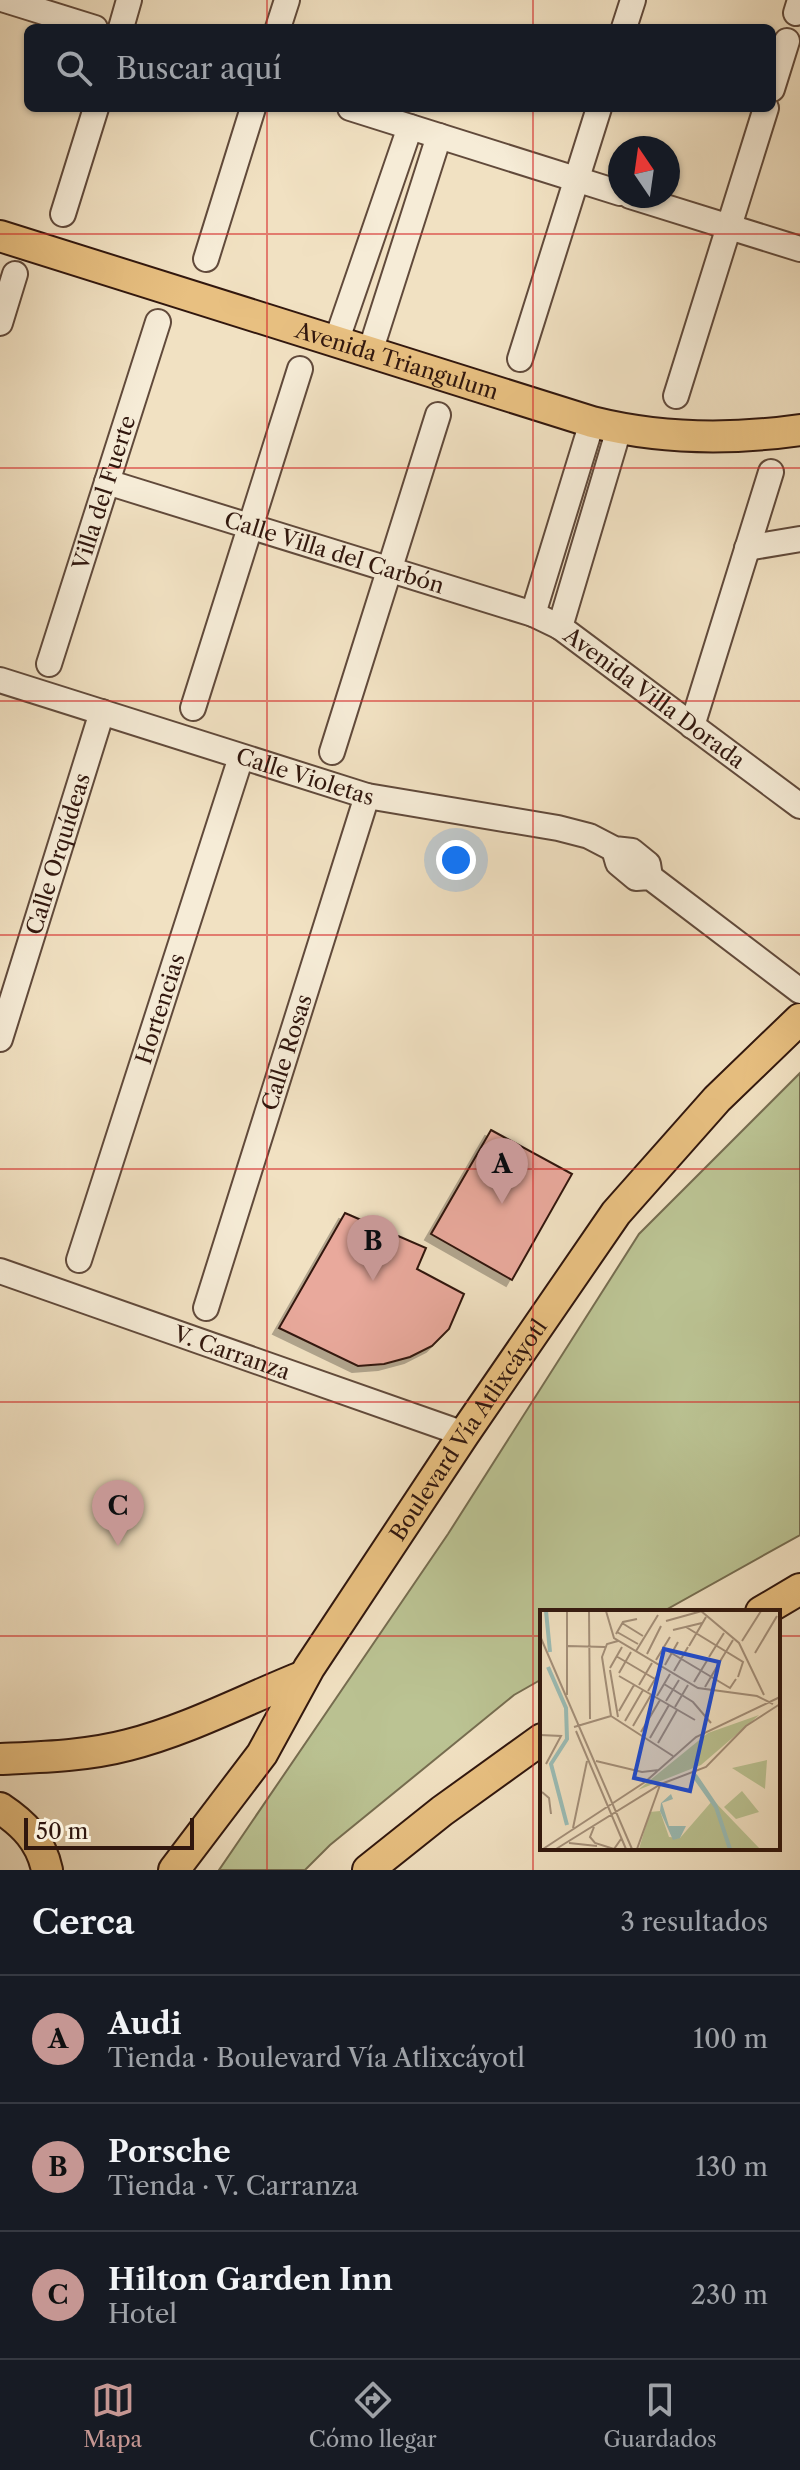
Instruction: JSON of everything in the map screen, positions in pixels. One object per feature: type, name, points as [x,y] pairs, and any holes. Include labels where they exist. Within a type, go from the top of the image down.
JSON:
[{"type":"main road","name":"Avenida Triangulum","points":[[0,236],[606,425],[665,435],[712,437],[800,430]]},
{"type":"main road","name":"Boulevard Vía Atlixcáyotl","points":[[174,1870],[262,1754],[304,1676],[464,1434],[616,1213],[717,1099],[800,1019]]},
{"type":"main road","points":[[764,1610],[800,1589]]},
{"type":"main road","points":[[0,1759],[83,1754],[130,1745],[304,1676]]},
{"type":"main road","points":[[372,1867],[442,1811],[540,1740]]},
{"type":"main road","points":[[0,1808],[20,1821],[37,1841],[47,1870]]},
{"type":"street","points":[[5,0],[82,24]]},
{"type":"street","points":[[122,24],[129,0]]},
{"type":"street","points":[[279,24],[287,0]]},
{"type":"street","points":[[625,24],[633,0]]},
{"type":"street","points":[[776,76],[787,41]]},
{"type":"street","points":[[63,214],[95,112]]},
{"type":"street","points":[[206,259],[252,112]]},
{"type":"street","points":[[363,112],[608,189]]},
{"type":"street","points":[[520,359],[598,112]]},
{"type":"street","points":[[676,396],[765,112]]},
{"type":"street","points":[[336,342],[410,127]]},
{"type":"street","points":[[370,352],[439,136]]},
{"type":"street","points":[[668,208],[800,249]]},
{"type":"street","points":[[0,323],[15,274]]},
{"type":"street","name":"Villa del Fuerte","points":[[49,664],[158,322]]},
{"type":"street","points":[[193,708],[300,369]]},
{"type":"street","points":[[332,752],[438,415]]},
{"type":"street","points":[[533,614],[606,425]]},
{"type":"street","name":"Avenida Villa Dorada","points":[[606,425],[560,627],[800,806]]},
{"type":"street","points":[[692,726],[771,472]]},
{"type":"street","name":"Calle Villa del Carbón","points":[[107,482],[533,614],[560,627]]},
{"type":"street","points":[[747,548],[800,539]]},
{"type":"street","name":"Calle Violetas","points":[[0,680],[367,796],[558,828],[589,836],[614,849],[632,851],[648,864],[650,877],[800,991]]},
{"type":"street","name":"Calle Orquídeas","points":[[0,1039],[102,712]]},
{"type":"street","name":"Hortencias","points":[[79,1260],[241,757]]},
{"type":"street","name":"Calle Rosas","points":[[206,1308],[367,796]]},
{"type":"street","name":"V. Carranza","points":[[0,1271],[464,1434]]},
{"type":"green space","points":[[800,1073],[800,1535],[666,1610],[540,1610],[540,1680],[514,1695],[330,1845],[305,1870],[219,1870],[448,1534],[639,1234]]},
{"type":"building","points":[[491,1130],[572,1174],[512,1280],[431,1234]]},
{"type":"building","points":[[345,1213],[426,1248],[417,1269],[464,1294],[449,1329],[432,1346],[410,1357],[384,1364],[358,1366],[279,1328]]},
{"type":"place","name":"Audi","points":[[502,1204]]},
{"type":"place","name":"Porsche","points":[[373,1281]]},
{"type":"place","name":"Hilton Garden Inn","points":[[118,1546]]}]
